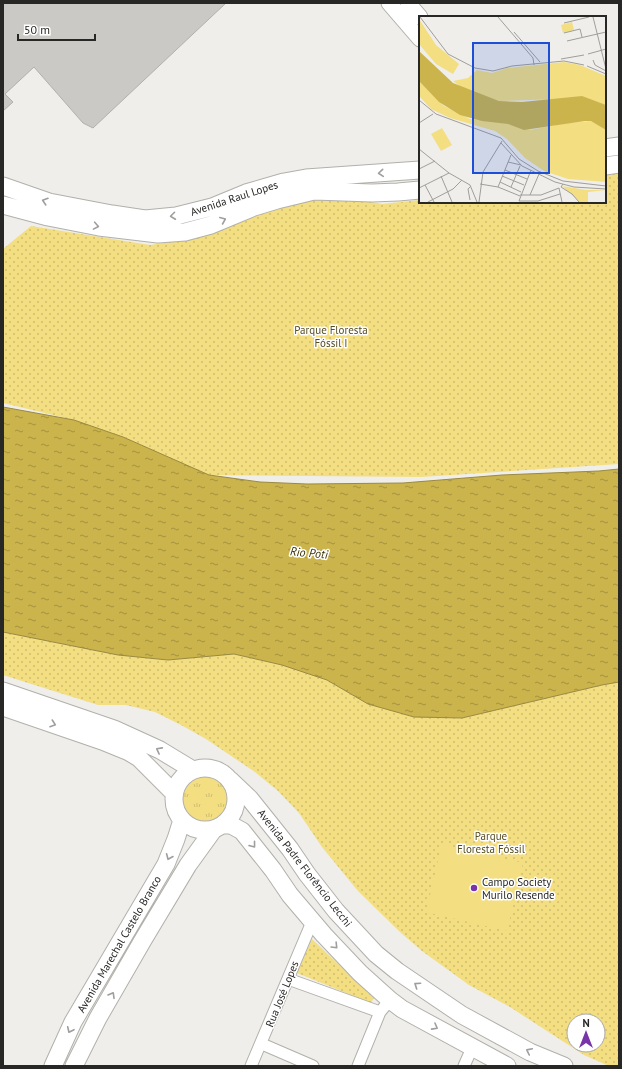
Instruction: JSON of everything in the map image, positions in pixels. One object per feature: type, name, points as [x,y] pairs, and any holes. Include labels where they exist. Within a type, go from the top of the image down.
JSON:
[{"type":"main road","points":[[606,148],[619,146]]},
{"type":"main road","points":[[606,166],[619,164]]},
{"type":"main road","name":"Avenida Raul Lopes","points":[[3,186],[49,202],[112,214],[145,218],[176,216],[212,208],[246,193],[284,182],[306,178],[419,170]]},
{"type":"main road","name":"Avenida Raul Lopes","points":[[3,205],[48,217],[100,227],[158,234],[185,232],[211,225],[254,207],[277,200],[314,192],[378,193],[419,190]]},
{"type":"main road","points":[[3,691],[28,707],[129,752],[139,758],[174,793]]},
{"type":"main road","points":[[3,707],[28,707],[114,729],[160,750],[193,770]]},
{"type":"main road","points":[[218,827],[235,810],[235,789],[230,780],[223,773],[213,769],[203,768],[193,770],[184,775],[178,783],[174,793],[176,812],[182,820],[191,827],[202,830],[231,826],[242,831],[312,922],[360,973],[385,1006],[402,1009],[504,1064],[510,1041]]},
{"type":"main road","name":"Avenida Padre Florêncio Lecchi","points":[[230,780],[250,799],[290,849],[307,874],[336,911],[376,954],[397,971],[462,1015],[530,1052],[564,1066]]},
{"type":"main road","name":"Avenida Marechal Castelo Branco","points":[[53,1066],[73,1022],[166,864],[182,820]]},
{"type":"main road","name":"Avenida Marechal Castelo Branco","points":[[74,1066],[98,1018],[143,940],[194,856],[218,827]]},
{"type":"street","points":[[389,3],[417,31]]},
{"type":"street","points":[[408,3],[419,16]]},
{"type":"street","name":"Rua José Lopes","points":[[251,1066],[262,1044],[312,922]]},
{"type":"street","points":[[288,979],[385,1006],[358,1066]]},
{"type":"street","points":[[262,1044],[313,1066]]},
{"type":"street","points":[[464,1066],[472,1048]]},
{"type":"green space","name":"Parque Floresta Fóssil I","points":[[619,171],[619,464],[421,477],[209,475],[74,420],[3,403],[3,249],[31,226],[150,245],[189,239],[302,200],[354,198],[382,204],[419,200],[419,203],[606,203],[606,174]]},
{"type":"green space","name":"Parque Floresta Fóssil","points":[[3,632],[118,655],[168,660],[234,654],[282,665],[327,680],[368,704],[462,718],[619,682],[619,1066],[609,1066],[581,1053],[606,1053],[606,1013],[566,1013],[566,1043],[510,1007],[469,985],[422,951],[358,891],[322,847],[299,813],[278,791],[255,772],[206,739],[155,712],[126,705],[98,705],[3,675]]},
{"type":"green space","points":[[200,774],[210,774],[223,781],[230,794],[230,804],[223,817],[210,824],[200,824],[191,820],[184,813],[180,804],[180,794],[184,785],[191,778]]},
{"type":"green space","name":"Campo Society Murilo Resende","points":[[442,844],[523,863],[507,931],[426,912]]},
{"type":"green space","points":[[312,939],[374,998],[371,1003],[297,973]]},
{"type":"water","name":"Rio Poti","points":[[3,407],[74,420],[123,437],[209,475],[260,482],[307,484],[403,483],[502,475],[619,469],[619,682],[462,718],[414,717],[368,704],[327,680],[282,665],[234,654],[168,660],[118,655],[3,632]]},
{"type":"building","points":[[3,3],[226,3],[93,128],[83,123],[34,67],[5,94],[13,102],[3,111]]},
{"type":"place","name":"Campo Society Murilo Resende","points":[[474,888]]}]
